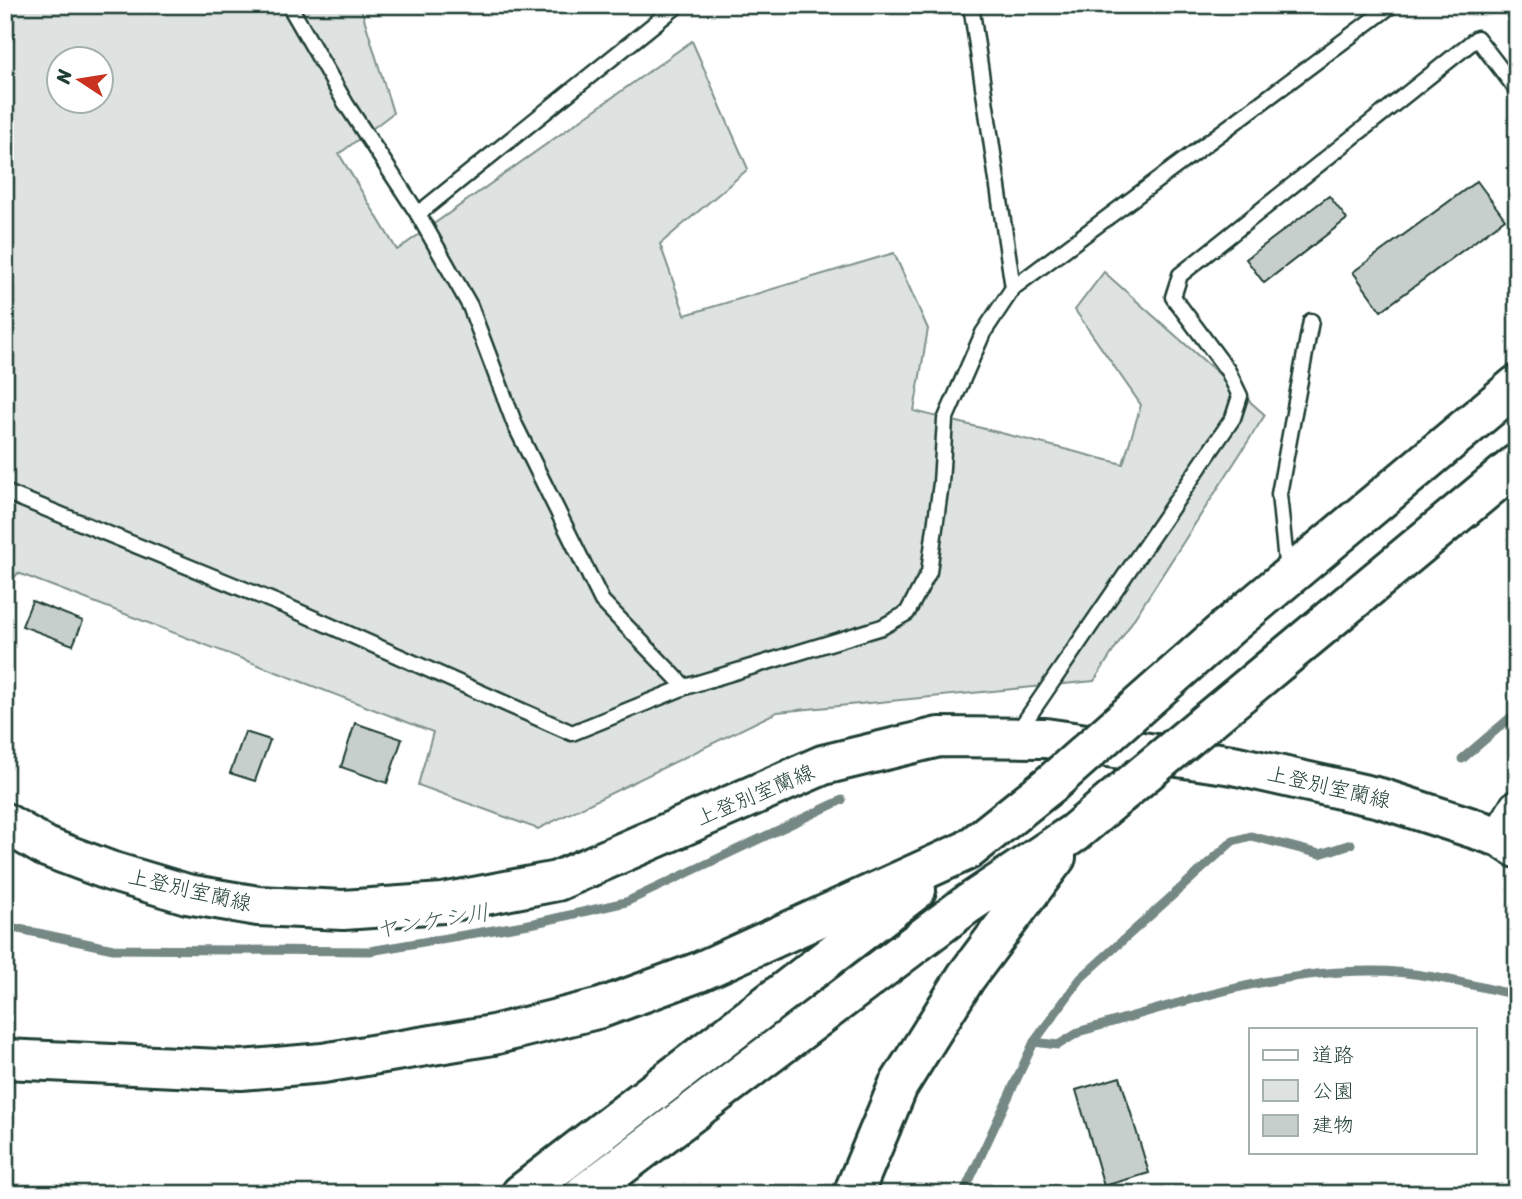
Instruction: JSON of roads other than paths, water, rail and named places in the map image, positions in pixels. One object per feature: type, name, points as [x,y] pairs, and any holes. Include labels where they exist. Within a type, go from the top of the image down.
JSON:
[{"type":"main road","points":[[521,1194],[1052,783],[1227,628],[1517,385]]},
{"type":"main road","points":[[584,1194],[965,905],[1074,833],[1517,464]]},
{"type":"main road","name":"上登別室蘭線","points":[[5,823],[46,847],[110,871],[187,894],[258,906],[343,910],[443,903],[557,881],[823,765],[939,737],[1045,738],[1233,765],[1380,797],[1511,831]]},
{"type":"main road","points":[[853,1194],[898,1086],[966,977],[1074,833]]},
{"type":"main road","points":[[5,1059],[241,1070],[323,1063],[493,1035],[601,1008],[699,972],[968,850]]},
{"type":"lane","points":[[289,5],[346,104],[418,214],[470,306],[516,425],[602,601],[685,687]]},
{"type":"lane","points":[[418,214],[678,5]]},
{"type":"lane","points":[[971,5],[1013,288]]},
{"type":"lane","points":[[5,492],[290,608],[572,733],[685,687],[882,627],[907,613],[929,572],[945,420],[982,333],[1013,288],[1392,5]]},
{"type":"lane","points":[[1014,738],[1233,418],[1240,396],[1228,371],[1173,298],[1180,275],[1477,38],[1517,90]]},
{"type":"lane","points":[[1287,578],[1279,494],[1311,321]]},
{"type":"waterway","name":"ヤンケシ川","points":[[1462,759],[1517,712]]},
{"type":"waterway","name":"ヤンケシ川","points":[[5,926],[113,949],[370,951],[535,923],[626,902],[842,800]]},
{"type":"waterway","points":[[963,1194],[1034,1042],[1081,978],[1233,841],[1251,836],[1320,854],[1351,844]]},
{"type":"waterway","points":[[1034,1042],[1058,1045],[1081,1031],[1226,990],[1336,972],[1410,973],[1517,995]]}]
